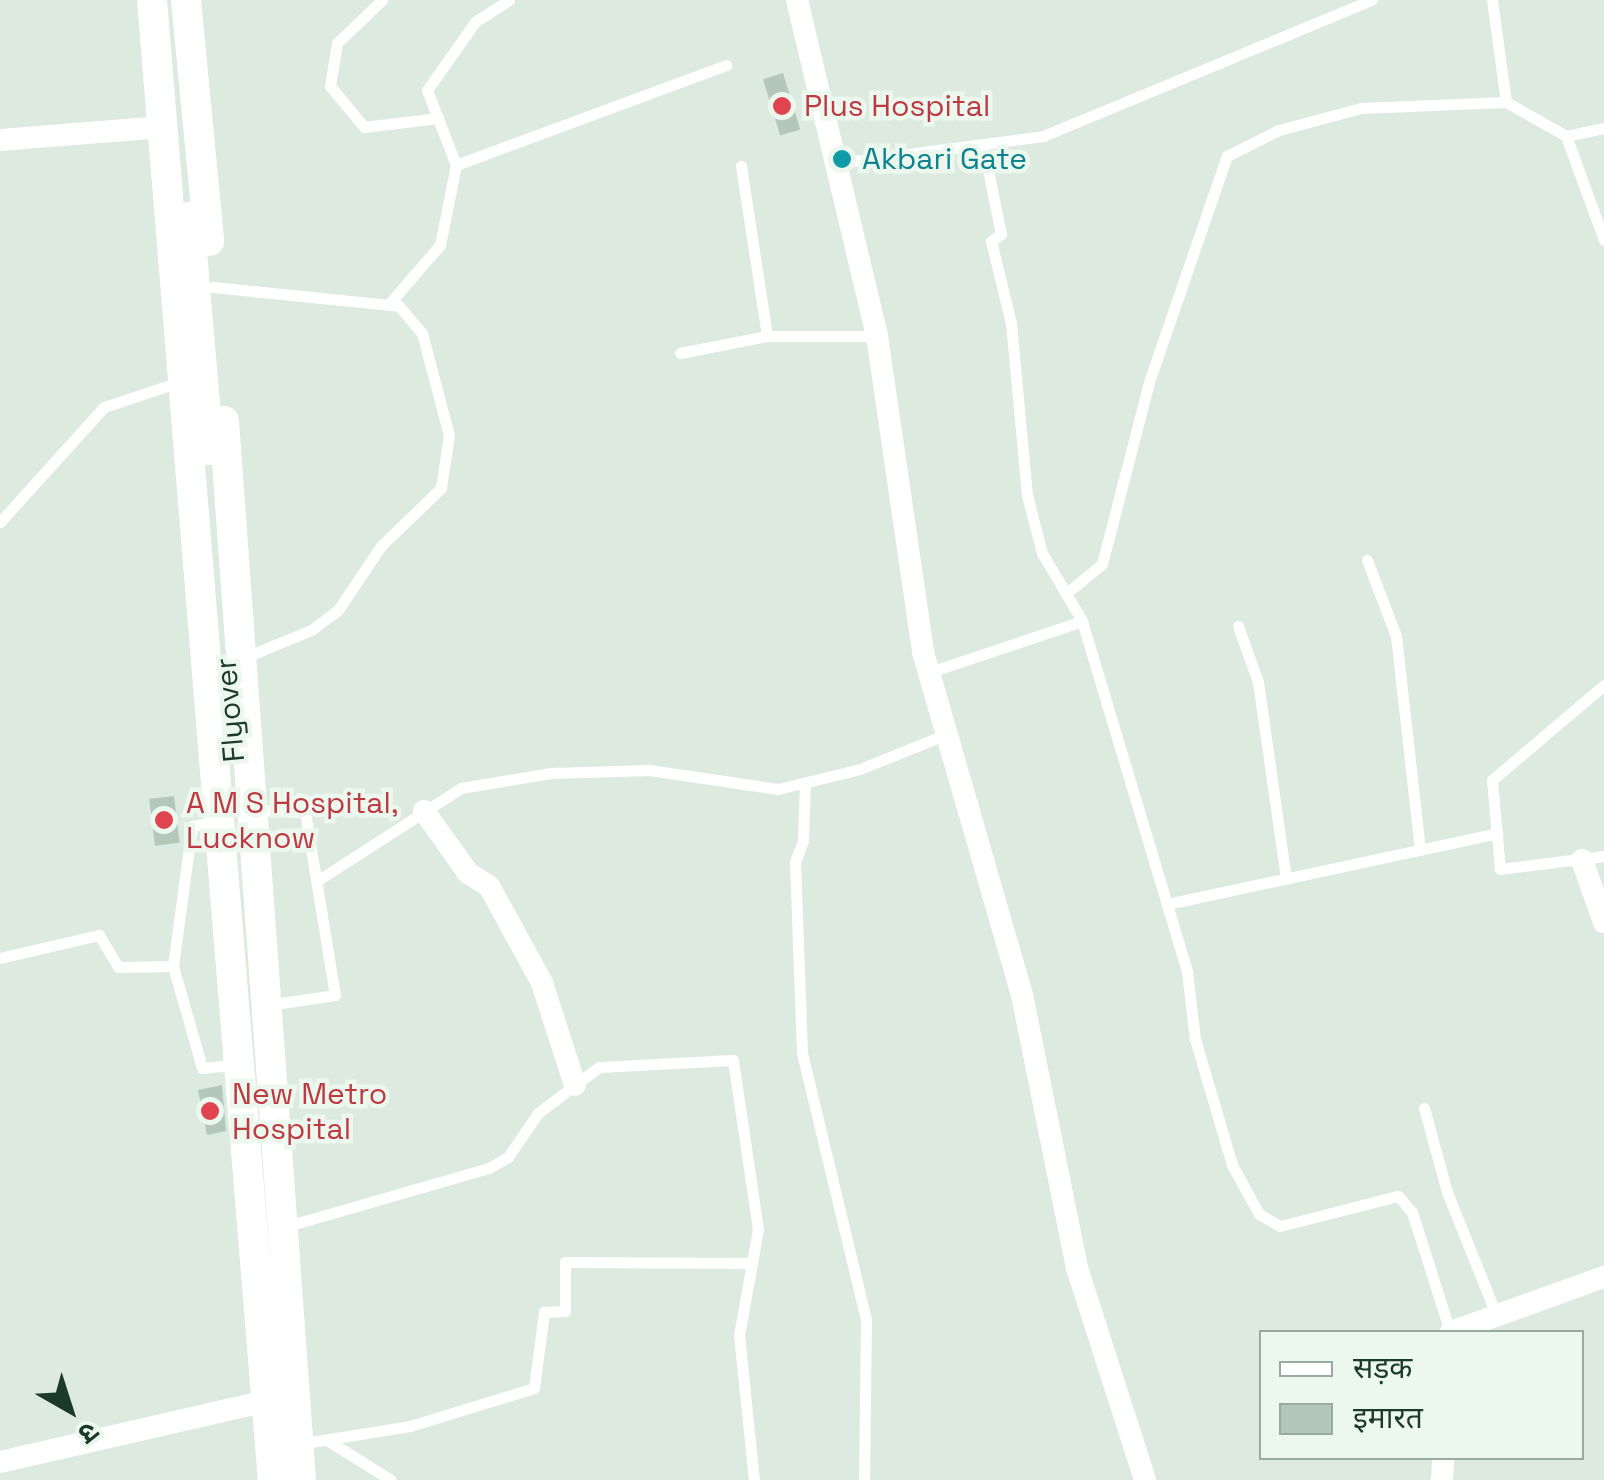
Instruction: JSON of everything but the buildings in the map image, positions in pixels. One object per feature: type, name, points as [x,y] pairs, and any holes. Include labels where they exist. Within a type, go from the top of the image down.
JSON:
[{"type":"main road","points":[[152,0],[239,1008],[258,1062],[284,1227],[281,1397]]},
{"type":"main road","name":"Flyover","points":[[168,0],[222,616],[286,1480]]},
{"type":"main road","points":[[186,0],[213,287],[270,1005],[258,1062],[281,1397],[300,1480]]},
{"type":"street","points":[[798,0],[877,336],[930,672],[1022,995],[1077,1268],[1145,1480]]},
{"type":"street","points":[[0,140],[162,127]]},
{"type":"street","points":[[424,812],[468,873],[488,886],[506,918],[542,984],[576,1085]]},
{"type":"street","points":[[1593,858],[1604,922]]},
{"type":"street","points":[[1456,1330],[1604,1277]]},
{"type":"street","points":[[0,1462],[281,1397]]},
{"type":"lane","points":[[382,0],[337,43],[330,86],[364,127],[438,118]]},
{"type":"lane","points":[[388,305],[440,245],[456,165],[427,90],[475,22],[509,0]]},
{"type":"lane","points":[[839,164],[1043,136],[1372,0]]},
{"type":"lane","points":[[1492,0],[1506,102]]},
{"type":"lane","points":[[456,165],[726,65]]},
{"type":"lane","points":[[1068,592],[1102,564],[1150,379],[1227,156],[1280,130],[1361,108],[1506,102],[1566,136],[1604,240]]},
{"type":"lane","points":[[1566,136],[1604,128]]},
{"type":"lane","points":[[983,145],[1000,234],[992,240],[1011,323],[1026,495],[1042,553],[1082,621],[1167,904],[1232,1166],[1258,1214],[1280,1226],[1398,1196],[1412,1212],[1450,1330]]},
{"type":"lane","points":[[741,166],[767,336]]},
{"type":"lane","points":[[213,287],[400,306],[422,333],[449,435],[441,488],[381,546],[338,610],[312,630],[243,658]]},
{"type":"lane","points":[[680,353],[767,336],[877,336]]},
{"type":"lane","points":[[0,522],[104,407],[182,381]]},
{"type":"lane","points":[[1367,560],[1396,636],[1420,850]]},
{"type":"lane","points":[[930,672],[1082,621]]},
{"type":"lane","points":[[1238,626],[1258,682],[1286,879]]},
{"type":"lane","points":[[1593,858],[1500,869],[1492,780],[1604,684]]},
{"type":"lane","points":[[320,879],[461,788],[551,772],[649,770],[778,790],[860,769],[947,734]]},
{"type":"lane","points":[[805,783],[803,841],[795,862],[802,1053],[866,1319],[864,1480]]},
{"type":"lane","points":[[239,1008],[335,994],[320,879],[304,812],[256,810]]},
{"type":"lane","points":[[222,821],[192,826],[173,966],[202,1068],[258,1062]]},
{"type":"lane","points":[[1167,904],[1497,833]]},
{"type":"lane","points":[[0,958],[99,935],[118,967],[173,966]]},
{"type":"lane","points":[[284,1227],[489,1168],[508,1157],[538,1113],[599,1067],[733,1060],[758,1229],[739,1335],[754,1480]]},
{"type":"lane","points":[[1424,1108],[1446,1192],[1496,1314]]},
{"type":"lane","points":[[292,1454],[410,1426],[534,1388],[544,1312],[565,1311],[565,1262],[752,1263]]},
{"type":"lane","points":[[292,1454],[391,1480]]},
{"type":"place","name":"Plus Hospital","points":[[782,106]]},
{"type":"place","name":"Akbari Gate","points":[[842,159]]},
{"type":"place","name":"A M S Hospital, Lucknow","points":[[164,820]]},
{"type":"place","name":"New Metro Hospital","points":[[210,1111]]}]
